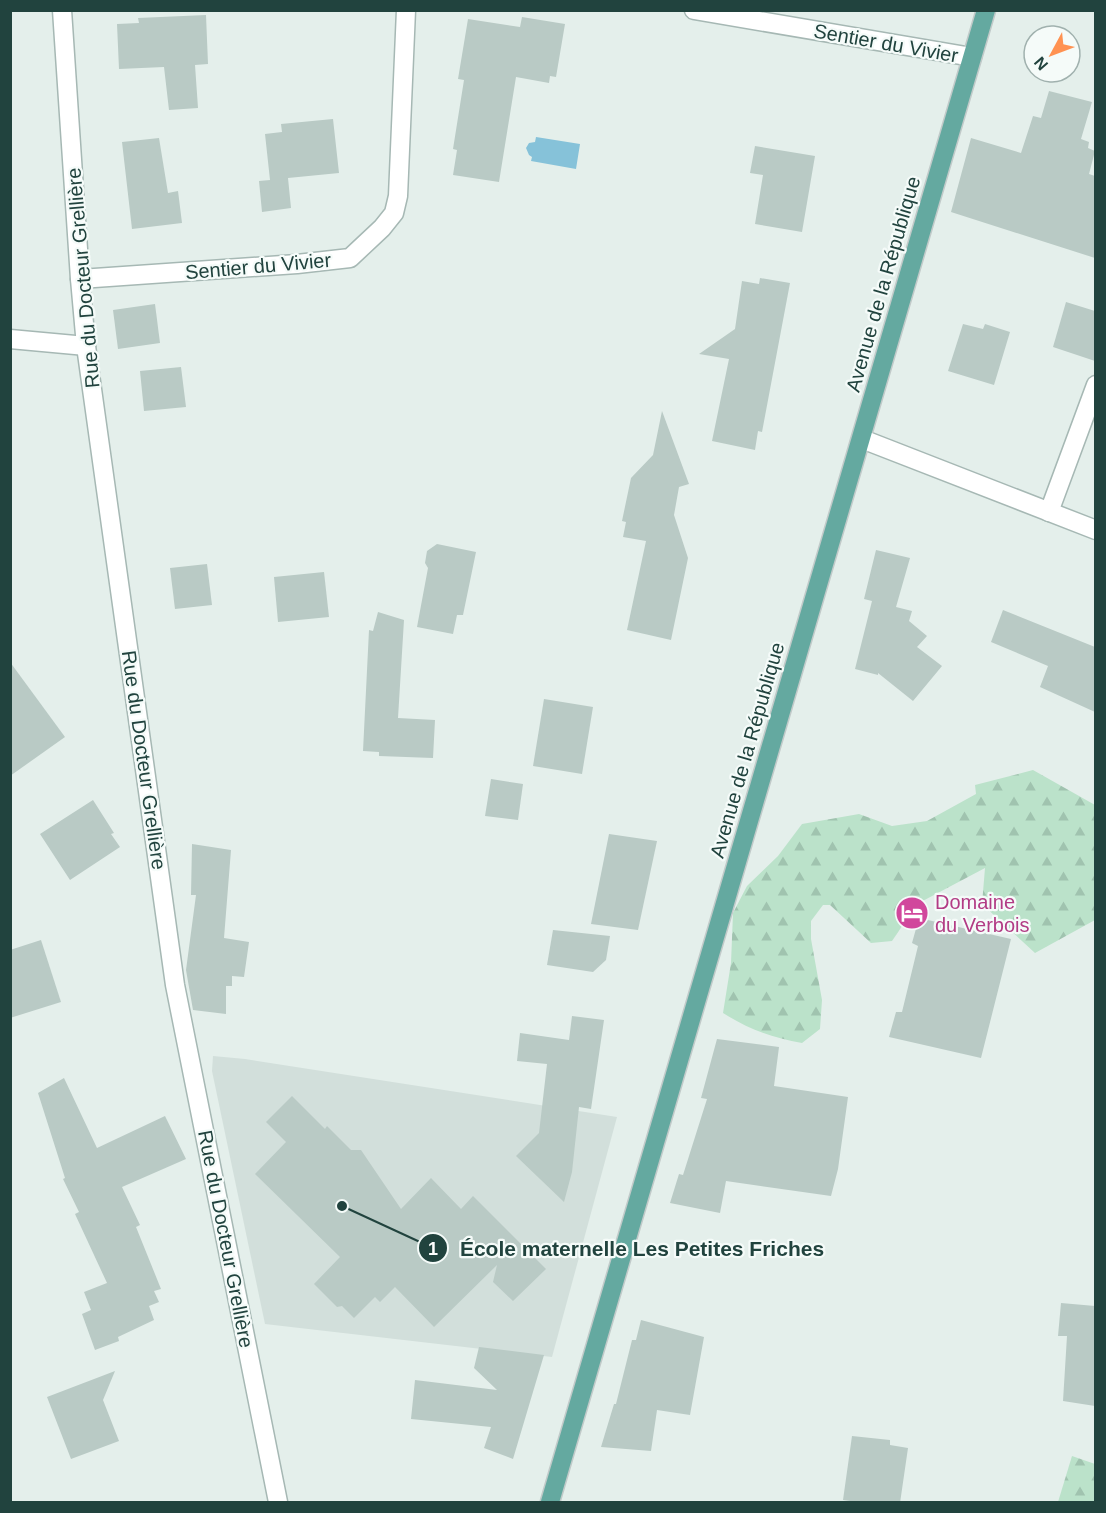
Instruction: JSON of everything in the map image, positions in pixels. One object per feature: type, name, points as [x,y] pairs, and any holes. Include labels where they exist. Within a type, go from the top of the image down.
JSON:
[{"type":"main road","name":"Avenue de la République","points":[[550,1503],[986,10]]},
{"type":"street","name":"Rue du Docteur Grellière","points":[[62,10],[86,346],[175,985],[278,1503]]},
{"type":"street","name":"Sentier du Vivier","points":[[80,279],[297,264],[350,258],[394,213],[398,196],[406,10]]},
{"type":"street","name":"Sentier du Vivier","points":[[694,10],[972,57]]},
{"type":"street","points":[[10,339],[86,346]]},
{"type":"street","points":[[1049,512],[1095,385]]},
{"type":"street","points":[[862,439],[1095,530]]},
{"type":"shaded area","points":[[213,1056],[245,1059],[617,1117],[552,1357],[265,1324],[212,1071]]},
{"type":"green space","points":[[1033,770],[1095,805],[1095,920],[1035,953],[982,904],[985,868],[917,904],[892,941],[871,943],[830,905],[823,905],[811,921],[811,939],[822,1000],[820,1029],[802,1043],[761,1032],[723,1013],[731,963],[733,913],[747,886],[778,856],[802,824],[859,814],[892,826],[927,821],[976,794],[975,785]]},
{"type":"green space","points":[[1072,1456],[1095,1464],[1095,1502],[1058,1502]]},
{"type":"water","points":[[536,137],[580,144],[576,169],[531,161],[532,157],[526,148],[529,143],[535,142]]},
{"type":"building","points":[[206,15],[208,64],[195,65],[198,108],[169,110],[164,67],[119,69],[117,24],[139,23],[138,18]]},
{"type":"building","points":[[522,17],[565,24],[556,77],[550,76],[549,83],[516,77],[499,182],[453,175],[457,150],[453,149],[464,80],[458,79],[468,19],[520,27]]},
{"type":"building","points":[[1049,91],[1092,102],[1081,139],[1089,142],[1088,148],[1095,151],[1089,174],[1095,176],[1095,258],[951,212],[971,138],[1021,153],[1033,116],[1041,118]]},
{"type":"building","points":[[333,119],[339,173],[288,178],[291,208],[262,212],[259,181],[270,180],[265,134],[282,132],[281,124]]},
{"type":"building","points":[[159,138],[168,193],[178,191],[182,223],[132,229],[122,142]]},
{"type":"building","points":[[755,146],[815,156],[802,232],[755,224],[763,175],[750,173]]},
{"type":"building","points":[[760,278],[790,283],[762,432],[758,431],[755,450],[712,441],[729,359],[699,354],[735,329],[742,281],[759,284]]},
{"type":"building","points":[[1066,302],[1095,311],[1095,361],[1053,347]]},
{"type":"building","points":[[155,304],[160,343],[118,349],[113,310]]},
{"type":"building","points":[[963,324],[983,329],[985,324],[1010,332],[994,385],[948,371]]},
{"type":"building","points":[[181,367],[186,407],[144,411],[140,371]]},
{"type":"building","points":[[662,411],[689,484],[679,487],[674,515],[688,558],[671,640],[627,630],[646,541],[623,537],[626,522],[622,521],[631,478],[653,455]]},
{"type":"building","points":[[437,544],[476,552],[463,615],[457,615],[453,634],[417,627],[428,568],[425,563],[427,551]]},
{"type":"building","points":[[876,550],[910,558],[896,607],[912,611],[909,621],[927,636],[917,647],[942,666],[913,701],[878,673],[878,675],[855,669],[872,601],[864,599]]},
{"type":"building","points":[[207,564],[212,605],[175,609],[170,568]]},
{"type":"building","points":[[324,572],[329,617],[278,622],[274,577]]},
{"type":"building","points":[[1003,610],[1095,647],[1095,712],[1040,687],[1048,666],[991,642]]},
{"type":"building","points":[[378,612],[404,620],[398,718],[435,720],[433,758],[379,756],[379,752],[363,751],[369,630],[373,631]]},
{"type":"building","points":[[10,662],[65,737],[10,776]]},
{"type":"building","points":[[544,699],[593,707],[582,774],[533,766]]},
{"type":"building","points":[[491,779],[523,784],[518,820],[485,816]]},
{"type":"building","points":[[93,800],[120,847],[70,880],[40,834]]},
{"type":"building","points":[[609,834],[657,841],[638,930],[591,924]]},
{"type":"building","points":[[192,844],[231,850],[224,938],[249,942],[244,977],[232,976],[232,986],[226,986],[226,1014],[193,1010],[186,970],[196,895],[191,895]]},
{"type":"building","points":[[919,918],[1011,939],[981,1058],[889,1037],[896,1012],[902,1012],[918,946],[912,943]]},
{"type":"building","points":[[553,930],[610,936],[606,960],[593,972],[547,965]]},
{"type":"building","points":[[41,940],[61,1002],[10,1018],[10,950]]},
{"type":"building","points":[[572,1016],[604,1020],[591,1109],[579,1107],[572,1172],[564,1202],[516,1156],[539,1133],[547,1064],[517,1061],[520,1033],[569,1040]]},
{"type":"building","points":[[717,1039],[779,1047],[774,1086],[848,1097],[838,1169],[831,1196],[726,1181],[720,1213],[670,1203],[679,1174],[683,1175],[707,1099],[701,1098]]},
{"type":"building","points":[[64,1078],[97,1148],[165,1116],[186,1159],[122,1187],[140,1225],[136,1227],[161,1289],[154,1291],[159,1302],[149,1306],[154,1320],[118,1337],[119,1341],[95,1350],[82,1314],[91,1310],[84,1292],[107,1283],[75,1214],[79,1212],[63,1179],[65,1178],[38,1093]]},
{"type":"building","points":[[292,1096],[325,1129],[327,1126],[351,1150],[361,1150],[401,1209],[431,1178],[461,1209],[473,1196],[546,1269],[513,1301],[493,1282],[497,1265],[434,1327],[395,1287],[380,1302],[375,1297],[354,1318],[342,1306],[337,1307],[314,1284],[340,1257],[255,1174],[286,1142],[266,1122]]},
{"type":"building","points":[[1061,1303],[1095,1306],[1095,1406],[1063,1401],[1067,1336],[1058,1336]]},
{"type":"building","points":[[641,1320],[704,1337],[690,1415],[657,1410],[651,1451],[601,1447],[614,1404],[616,1404],[632,1340],[636,1340]]},
{"type":"building","points":[[479,1347],[544,1355],[513,1459],[484,1448],[491,1427],[411,1419],[415,1380],[497,1390],[474,1368]]},
{"type":"building","points":[[115,1371],[103,1400],[119,1441],[71,1459],[47,1397]]},
{"type":"building","points":[[852,1436],[890,1440],[890,1445],[908,1448],[900,1503],[864,1503],[843,1500]]},
{"type":"place","name":"Domaine du Verbois","points":[[912,913]]},
{"type":"place","name":"École maternelle Les Petites Friches","points":[[342,1206]]}]
